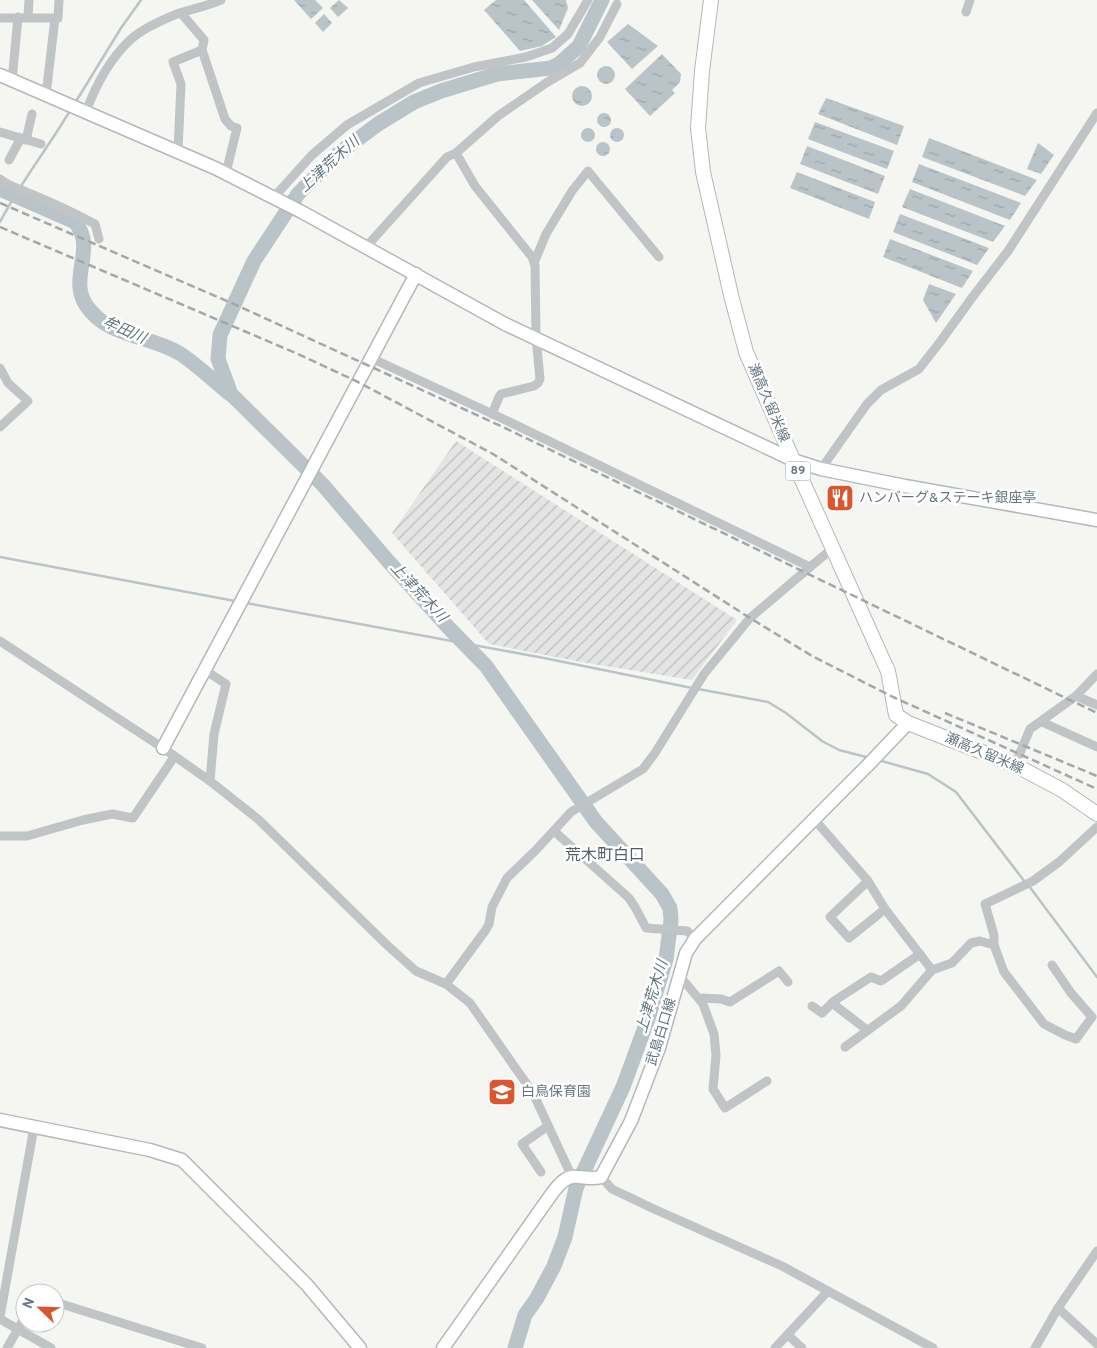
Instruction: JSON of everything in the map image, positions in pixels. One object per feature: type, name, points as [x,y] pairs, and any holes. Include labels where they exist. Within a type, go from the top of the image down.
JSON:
[{"type":"main road","name":"瀬高久留米線","points":[[711,0],[702,71],[698,128],[704,172],[729,288],[746,352],[888,672],[896,715],[908,723],[1015,765],[1062,790],[1097,814]]},
{"type":"street","points":[[12,80],[23,17],[29,0]]},
{"type":"street","points":[[46,95],[55,18],[58,18],[59,0]]},
{"type":"street","points":[[86,112],[92,97],[112,62],[131,39],[143,30],[181,13],[221,0]]},
{"type":"street","points":[[274,197],[312,155],[347,125],[419,83],[474,67],[526,57],[552,48],[568,34],[588,0]]},
{"type":"street","points":[[966,12],[970,0]]},
{"type":"street","points":[[366,247],[447,157],[456,153],[498,116],[546,83],[580,63],[600,37],[617,4]]},
{"type":"street","points":[[181,13],[204,40],[202,50],[225,118],[231,126],[237,128],[226,173]]},
{"type":"street","points":[[0,18],[55,18]]},
{"type":"street","points":[[178,151],[181,84],[172,62],[202,50]]},
{"type":"street","points":[[0,75],[226,173],[300,211],[505,324],[793,460],[821,469],[905,486],[1097,520]]},
{"type":"street","points":[[9,160],[24,139],[32,114]]},
{"type":"street","points":[[821,469],[867,404],[881,390],[918,368],[940,342],[1008,251],[1097,114]]},
{"type":"street","points":[[0,132],[41,144]]},
{"type":"street","points":[[456,153],[475,186],[532,257],[534,263],[536,339],[540,379],[534,386],[502,394],[492,414]]},
{"type":"street","points":[[534,263],[546,234],[572,191],[588,171],[659,258]]},
{"type":"street","points":[[0,179],[10,187],[30,193],[95,224],[98,239]]},
{"type":"street","points":[[163,748],[416,274]]},
{"type":"street","points":[[371,358],[810,567]]},
{"type":"street","points":[[0,368],[8,383],[28,401],[0,427]]},
{"type":"street","points":[[446,984],[485,931],[489,924],[492,907],[507,878],[571,812],[643,769],[704,674],[750,618],[833,548]]},
{"type":"street","points":[[0,641],[210,781],[259,820],[416,972],[446,984],[470,1003],[533,1093],[572,1177]]},
{"type":"street","points":[[203,670],[226,684],[214,734],[210,781]]},
{"type":"street","points":[[1015,765],[1030,729],[1076,696],[1097,674]]},
{"type":"street","points":[[1076,696],[1097,705]]},
{"type":"street","points":[[1042,722],[1097,747]]},
{"type":"street","name":"武島白口線","points":[[598,1178],[631,1121],[659,1048],[691,935],[814,819],[908,723]]},
{"type":"street","points":[[0,836],[27,836],[76,821],[112,814],[133,818],[174,756]]},
{"type":"street","points":[[814,819],[868,882],[885,909],[932,970]]},
{"type":"street","points":[[1052,965],[1071,993],[1092,1018],[1076,1039],[1044,1024],[1004,972],[994,945],[994,935],[985,904],[1033,882],[1059,862],[1097,826]]},
{"type":"street","points":[[554,831],[629,898],[636,907],[646,928],[691,935]]},
{"type":"street","points":[[868,882],[830,917],[849,938],[885,909]]},
{"type":"street","points":[[845,1047],[901,1006],[932,970],[952,963],[971,944],[980,942],[994,945]]},
{"type":"street","points":[[812,1006],[822,1013],[832,1003],[871,977],[881,981],[920,954]]},
{"type":"street","points":[[699,998],[721,999],[730,1002],[779,971],[788,982]]},
{"type":"street","points":[[680,975],[703,1004],[714,1034],[716,1055],[713,1089],[725,1108],[766,1081]]},
{"type":"street","points":[[832,1003],[867,1030]]},
{"type":"street","points":[[0,1120],[150,1150],[182,1160],[307,1285],[360,1348]]},
{"type":"street","points":[[541,1172],[519,1140],[548,1126]]},
{"type":"street","points":[[15,1328],[0,1318],[34,1127]]},
{"type":"street","points":[[443,1348],[553,1192],[564,1181],[572,1177],[598,1178],[612,1189],[782,1266],[933,1348]]},
{"type":"street","points":[[1035,1348],[1058,1308],[1097,1251]]},
{"type":"street","points":[[775,1348],[828,1291]]},
{"type":"street","points":[[65,1305],[202,1348]]},
{"type":"street","points":[[1058,1308],[1097,1344]]},
{"type":"street","points":[[7,1348],[16,1333]]},
{"type":"street","points":[[24,1333],[51,1348]]},
{"type":"street","points":[[788,1335],[802,1348]]},
{"type":"shaded area","points":[[456,441],[737,620],[692,680],[581,662],[489,644],[392,533]]},
{"type":"water","points":[[294,0],[315,0],[323,8],[311,19]]},
{"type":"water","points":[[339,0],[348,8],[338,17],[330,8]]},
{"type":"water","points":[[496,0],[524,0],[556,37],[542,46],[520,51],[484,10]]},
{"type":"water","points":[[532,0],[566,0],[568,8],[559,30]]},
{"type":"water","points":[[324,14],[332,23],[323,32],[315,23]]},
{"type":"water","points":[[628,24],[658,46],[632,69],[607,42]]},
{"type":"water","points":[[662,54],[681,74],[680,82],[672,90],[675,93],[650,116],[625,89]]},
{"type":"water","points":[[606,66],[612,69],[615,75],[612,81],[606,84],[600,81],[597,75],[600,69]]},
{"type":"water","points":[[582,86],[589,89],[592,96],[589,103],[582,106],[575,103],[572,96],[575,89]]},
{"type":"water","points":[[826,98],[904,126],[897,145],[818,114]]},
{"type":"water","points":[[604,113],[609,115],[611,120],[609,125],[604,127],[599,125],[597,120],[599,115]]},
{"type":"water","points":[[815,122],[894,151],[887,169],[808,139]]},
{"type":"water","points":[[588,128],[593,130],[595,135],[593,140],[588,142],[583,140],[581,135],[583,130]]},
{"type":"water","points":[[617,128],[622,130],[624,135],[622,140],[617,142],[612,140],[610,135],[612,130]]},
{"type":"water","points":[[929,138],[1037,180],[1025,196],[922,157]]},
{"type":"water","points":[[603,142],[608,144],[610,149],[608,154],[603,156],[598,154],[596,149],[598,144]]},
{"type":"water","points":[[1038,143],[1054,155],[1041,174],[1027,169]]},
{"type":"water","points":[[807,146],[885,176],[878,194],[800,164]]},
{"type":"water","points":[[919,164],[1021,203],[1010,220],[912,182]]},
{"type":"water","points":[[797,172],[875,202],[869,219],[790,188]]},
{"type":"water","points":[[910,189],[1005,226],[993,242],[902,207]]},
{"type":"water","points":[[900,214],[989,248],[977,265],[893,232]]},
{"type":"water","points":[[890,239],[973,271],[962,288],[883,257]]},
{"type":"water","points":[[929,284],[956,294],[936,323],[923,300]]},
{"type":"waterway","points":[[75,103],[121,28],[141,0]]},
{"type":"waterway","name":"上津荒木川","points":[[515,1348],[525,1315],[537,1298],[554,1266],[565,1237],[576,1188],[623,1087],[648,1019],[666,959],[671,920],[670,908],[662,894],[596,822],[486,666],[388,561],[323,485],[231,394],[218,359],[220,335],[254,261],[298,194],[338,154],[378,124],[414,102],[441,91],[497,74],[551,68],[559,64],[579,46],[602,0]]},
{"type":"waterway","points":[[0,222],[16,193],[71,109]]},
{"type":"waterway","name":"牟田川","points":[[0,189],[75,222],[81,232],[83,242],[80,274],[81,295],[95,316],[116,330],[154,342],[179,353],[230,394]]},
{"type":"waterway","points":[[0,557],[235,601]]},
{"type":"waterway","name":"上津荒木川","points":[[246,603],[544,658],[692,688]]},
{"type":"waterway","points":[[698,689],[768,702],[786,713],[822,741],[839,750],[870,758]]},
{"type":"waterway","points":[[878,760],[928,774],[956,792],[1025,882]]},
{"type":"waterway","points":[[1029,886],[1097,977]]},
{"type":"railway","points":[[0,203],[236,305],[505,428],[1097,713]]},
{"type":"railway","points":[[0,227],[298,354],[358,382],[493,454],[812,656],[893,697],[1097,789]]},
{"type":"railway","points":[[945,713],[1097,776]]},
{"type":"place","name":"ハンバーグ&ステーキ銀座亭","points":[[840,498]]},
{"type":"place","name":"白鳥保育園","points":[[502,1092]]},
{"type":"district","name":"荒木町白口","points":[[605,856]]}]
